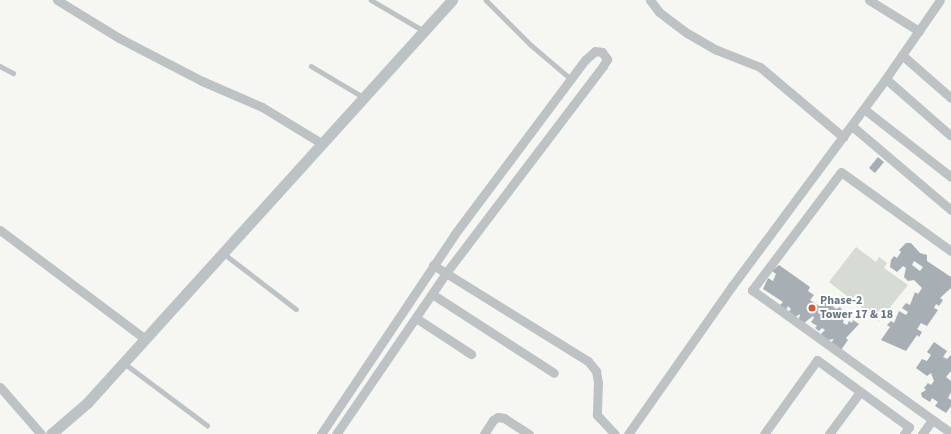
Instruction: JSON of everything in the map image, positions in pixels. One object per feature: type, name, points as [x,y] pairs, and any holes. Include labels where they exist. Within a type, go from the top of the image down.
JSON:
[{"type":"street","points":[[57,0],[119,38],[202,81],[262,108],[321,143]]},
{"type":"street","points":[[51,434],[87,403],[124,363],[362,97],[452,0]]},
{"type":"street","points":[[650,0],[659,12],[687,33],[717,50],[760,67],[843,137]]},
{"type":"street","points":[[869,0],[919,30]]},
{"type":"street","points":[[628,434],[732,286],[886,79],[940,0]]},
{"type":"street","points":[[321,434],[433,265],[590,54],[599,50],[606,55],[603,66],[446,273],[336,434]]},
{"type":"street","points":[[902,55],[951,98]]},
{"type":"street","points":[[886,79],[951,136]]},
{"type":"street","points":[[864,109],[951,177]]},
{"type":"street","points":[[852,126],[951,210]]},
{"type":"street","points":[[951,251],[841,172],[752,290],[951,433]]},
{"type":"street","points":[[501,173],[514,184]]},
{"type":"street","points":[[0,230],[145,339]]},
{"type":"street","points":[[433,265],[588,361],[596,370],[598,382],[597,415],[615,434]]},
{"type":"street","points":[[432,294],[554,373]]},
{"type":"street","points":[[416,318],[471,354]]},
{"type":"street","points":[[764,434],[817,360],[909,427],[904,434]]},
{"type":"street","points":[[0,387],[41,434]]},
{"type":"street","points":[[829,434],[860,392]]},
{"type":"street","points":[[484,434],[493,420],[498,417],[504,418],[529,434]]},
{"type":"street","points":[[922,434],[932,420]]},
{"type":"lane","points":[[371,0],[424,31]]},
{"type":"lane","points":[[486,0],[531,45],[571,79]]},
{"type":"lane","points":[[0,66],[13,73]]},
{"type":"lane","points":[[311,66],[362,97]]},
{"type":"lane","points":[[223,253],[296,309]]},
{"type":"lane","points":[[124,363],[207,425]]},
{"type":"shaded area","points":[[856,247],[876,262],[879,257],[887,263],[884,268],[908,285],[879,321],[829,282]]},
{"type":"building","points":[[878,157],[884,162],[875,173],[869,168]]},
{"type":"building","points":[[906,243],[911,243],[920,253],[927,255],[927,261],[951,277],[951,288],[940,298],[943,300],[939,306],[936,304],[934,308],[938,310],[927,326],[921,323],[917,329],[922,332],[919,337],[917,335],[906,351],[881,340],[890,327],[887,325],[891,321],[894,323],[899,311],[906,315],[908,312],[902,308],[906,303],[910,305],[915,292],[918,294],[922,288],[914,280],[908,281],[904,277],[906,268],[903,266],[897,272],[890,267],[891,260],[894,256],[897,258],[901,252],[899,250]],"holes":[[[914,261],[923,267],[920,271],[912,265]]]},
{"type":"building","name":"Phase-2 Tower 17 & 18","points":[[779,265],[810,287],[808,291],[814,295],[810,300],[819,306],[825,299],[836,309],[840,307],[845,314],[843,323],[847,325],[849,321],[852,323],[853,320],[859,324],[846,338],[848,340],[841,350],[831,343],[834,339],[827,340],[821,334],[825,330],[822,328],[819,331],[815,328],[817,326],[811,322],[814,318],[813,316],[804,323],[799,319],[800,314],[793,318],[788,313],[791,309],[788,306],[786,310],[780,305],[783,302],[763,289],[768,278],[773,281],[776,274],[772,271]]},
{"type":"building","points":[[934,342],[947,351],[943,357],[947,359],[951,355],[951,371],[946,377],[951,381],[951,392],[948,398],[951,400],[951,406],[946,413],[935,406],[938,402],[932,398],[930,402],[922,397],[921,393],[926,390],[924,388],[928,383],[931,385],[934,381],[931,373],[927,376],[916,368],[922,359],[927,361],[931,355],[927,352]]},
{"type":"place","name":"Phase-2 Tower 17 & 18","points":[[812,308]]}]
